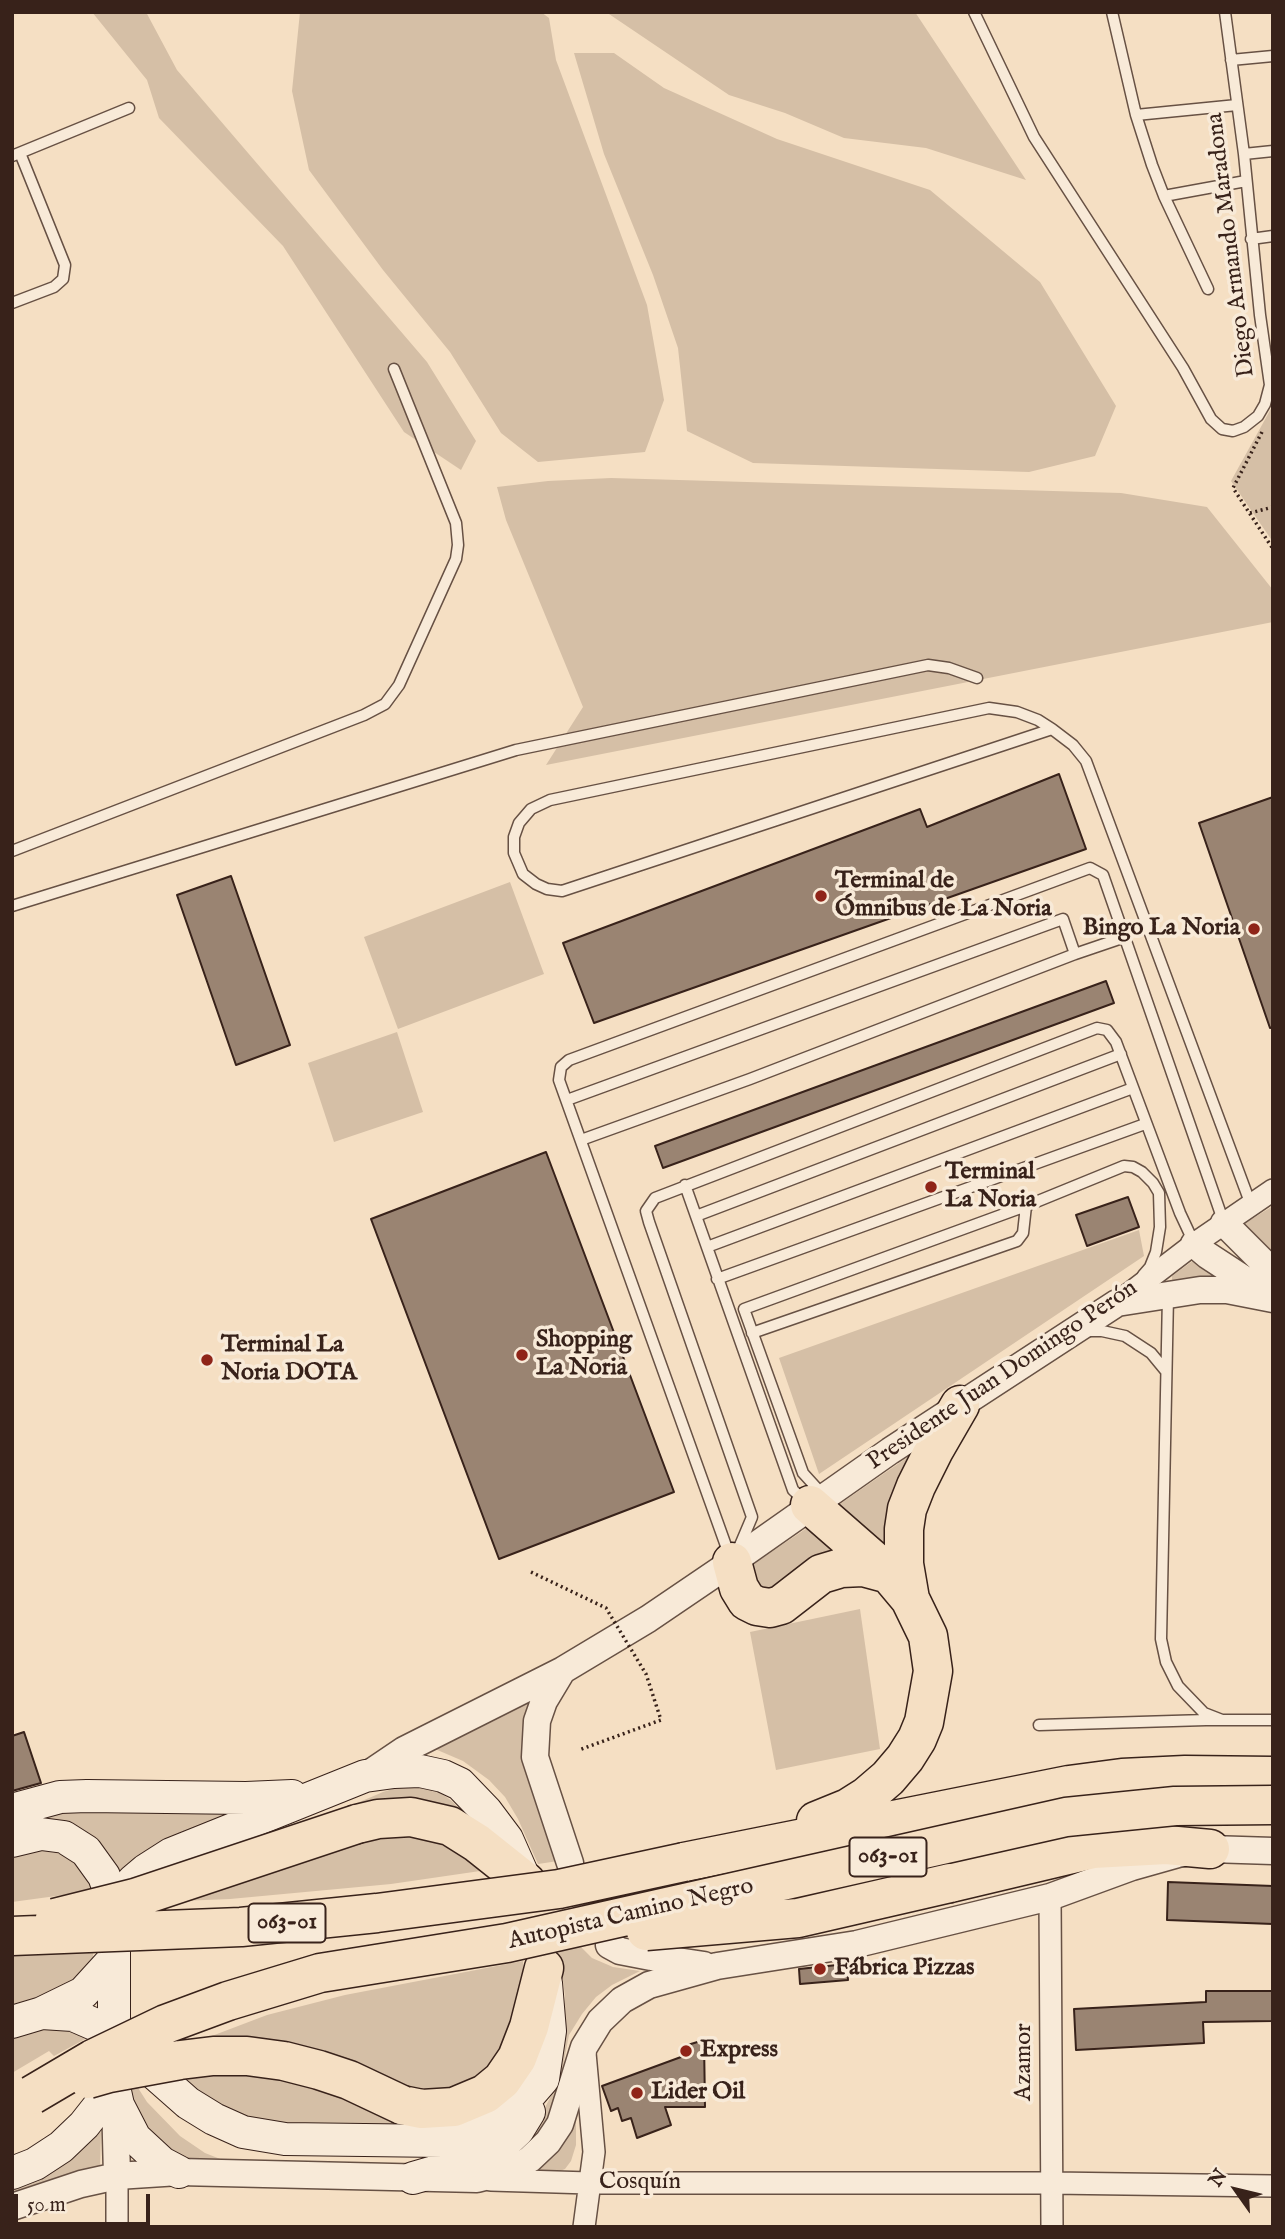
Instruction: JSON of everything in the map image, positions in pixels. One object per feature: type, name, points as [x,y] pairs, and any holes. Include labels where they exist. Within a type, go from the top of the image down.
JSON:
[{"type":"highway","points":[[900,1586],[907,1509],[928,1462],[960,1405]]},
{"type":"highway","points":[[684,1862],[819,1820],[848,1808],[888,1778],[917,1739],[924,1722],[931,1692],[932,1653],[928,1636],[900,1586],[817,1501]]},
{"type":"highway","points":[[732,1562],[739,1588],[747,1601],[770,1608],[781,1605],[821,1574],[841,1567],[863,1567],[900,1586]]},
{"type":"highway","name":"Autopista Camino Negro","points":[[12,1936],[241,1927],[377,1913],[559,1889],[1069,1784],[1122,1778],[1273,1776]]},
{"type":"highway","name":"Autopista Camino Negro","points":[[22,2101],[93,2059],[154,2030],[228,2001],[320,1973],[531,1956],[1066,1817],[1175,1806],[1273,1805]]},
{"type":"highway","points":[[12,1928],[135,1898],[378,1819],[411,1817],[450,1826],[502,1861],[526,1882]]},
{"type":"highway","points":[[22,2101],[109,2073],[191,2059],[247,2056],[284,2061],[319,2070],[349,2080],[401,2105],[422,2109],[454,2107],[485,2094],[502,2080],[517,2058],[530,2027],[531,1956],[798,1918],[1093,1849],[1166,1845],[1210,1849]]},
{"type":"main road","points":[[114,1922],[133,1881],[154,1864],[194,1843],[365,1776],[420,1771],[443,1776],[460,1784],[486,1811],[507,1839],[526,1882]]},
{"type":"main road","points":[[12,1810],[60,1797],[246,1797],[318,1794]]},
{"type":"main road","points":[[12,1841],[41,1834],[64,1837],[78,1844],[104,1876],[110,1893],[114,1922],[114,2087],[124,2120],[135,2138],[148,2152],[179,2172]]},
{"type":"main road","points":[[413,2178],[475,2160],[500,2147],[518,2130],[531,2108],[543,2079],[550,2031],[548,1995],[531,1956]]},
{"type":"main road","points":[[27,2017],[83,1993],[114,1959]]},
{"type":"main road","points":[[27,2017],[58,2013],[89,2020],[115,2037],[188,2103],[214,2119],[243,2132],[285,2139],[461,2139],[500,2121],[523,2102],[543,2079]]},
{"type":"main road","points":[[24,2169],[61,2147],[114,2087]]},
{"type":"street","name":"Presidente Juan Domingo Perón","points":[[365,1776],[404,1750],[563,1670],[648,1619],[817,1501],[1117,1303],[1194,1244],[1273,1190]]},
{"type":"street","points":[[1224,1223],[1273,1272]]},
{"type":"street","points":[[1194,1244],[1206,1255],[1273,1298]]},
{"type":"street","points":[[1117,1303],[1168,1294],[1227,1290],[1273,1298]]},
{"type":"street","points":[[563,1670],[544,1701],[537,1721],[535,1757],[570,1863]]},
{"type":"street","points":[[477,2179],[512,2170],[530,2159],[548,2142],[561,2124],[584,2047],[600,2021],[622,2000],[649,1985],[717,1966],[857,1944],[1050,1897],[1156,1860],[1210,1849],[1273,1851]]},
{"type":"street","name":"Azamor","points":[[1050,1897],[1052,2227]]},
{"type":"street","points":[[609,1945],[620,1951],[717,1966]]},
{"type":"street","points":[[584,2047],[594,2138],[584,2227]]},
{"type":"street","points":[[114,2087],[117,2227]]},
{"type":"street","name":"Cosquín","points":[[12,2207],[80,2184],[117,2176],[179,2172],[589,2183],[1273,2186]]},
{"type":"lane","name":"Diego Armando Maradona","points":[[974,12],[1034,137],[1183,368],[1211,419],[1222,429],[1233,431],[1244,427],[1258,416],[1265,404],[1270,385],[1225,12]]},
{"type":"lane","points":[[1112,12],[1136,115],[1164,196],[1208,289]]},
{"type":"lane","points":[[1231,60],[1273,56]]},
{"type":"lane","points":[[1136,115],[1237,105]]},
{"type":"lane","points":[[12,303],[54,287],[63,279],[65,265],[16,154],[129,108]]},
{"type":"lane","points":[[1244,154],[1273,151]]},
{"type":"lane","points":[[1164,196],[1246,181]]},
{"type":"lane","points":[[1251,239],[1273,236]]},
{"type":"lane","points":[[1260,315],[1273,314]]},
{"type":"lane","points":[[12,851],[364,715],[385,704],[399,685],[456,559],[458,545],[457,523],[394,369]]},
{"type":"lane","points":[[12,906],[516,750],[928,665],[949,668],[977,678]]},
{"type":"lane","points":[[1052,729],[562,891],[547,889],[523,874],[514,853],[514,837],[519,823],[531,809],[550,800],[989,708],[1017,712],[1038,720],[1052,729],[1073,745],[1086,761],[1251,1205]]},
{"type":"lane","points":[[732,1562],[559,1080],[561,1067],[569,1060],[1090,868],[1103,875],[1224,1223]]},
{"type":"lane","points":[[567,1100],[1063,919],[1075,954]]},
{"type":"lane","points":[[581,1140],[1125,937]]},
{"type":"lane","points":[[732,1562],[752,1517],[646,1211],[654,1198],[1097,1028],[1107,1031],[1116,1042],[1145,1124],[1194,1244]]},
{"type":"lane","points":[[696,1216],[1121,1055]]},
{"type":"lane","points":[[707,1247],[1133,1088]]},
{"type":"lane","points":[[717,1279],[1145,1124]]},
{"type":"lane","points":[[817,1501],[803,1473],[744,1309],[1026,1206],[1124,1166],[1142,1171],[1158,1193],[1160,1227],[1156,1252],[1150,1267],[1117,1303]]},
{"type":"lane","points":[[685,1185],[793,1490],[817,1501]]},
{"type":"lane","points":[[752,1333],[1017,1241],[1023,1233],[1026,1206]]},
{"type":"lane","points":[[1168,1294],[1161,1639],[1166,1662],[1178,1685],[1204,1713],[1223,1720]]},
{"type":"lane","points":[[1073,1331],[1102,1331],[1125,1336],[1151,1353],[1165,1370]]},
{"type":"lane","points":[[1039,1725],[1273,1720]]},
{"type":"path","points":[[1267,422],[1233,488],[1273,549]]},
{"type":"path","points":[[1250,513],[1273,507]]},
{"type":"path","points":[[531,1572],[606,1608],[646,1674],[661,1720],[579,1749]]},
{"type":"shaded area","points":[[92,12],[146,12],[177,70],[427,362],[476,441],[461,470],[404,432],[283,246],[159,118],[147,80]]},
{"type":"shaded area","points":[[300,12],[541,12],[549,18],[556,60],[647,305],[664,400],[645,452],[538,462],[501,433],[450,352],[383,270],[309,170],[292,91]]},
{"type":"shaded area","points":[[606,12],[915,12],[1026,180],[926,148],[844,138],[785,113],[729,95]]},
{"type":"shaded area","points":[[574,53],[614,53],[664,88],[777,139],[930,190],[1040,282],[1116,406],[1095,456],[1029,472],[753,463],[687,431],[678,348],[653,275],[604,154]]},
{"type":"shaded area","points":[[1273,405],[1273,542],[1231,481]]},
{"type":"shaded area","points":[[611,478],[1121,493],[1207,507],[1273,590],[1273,622],[546,765],[583,707],[506,520],[497,487]]},
{"type":"shaded area","points":[[510,882],[544,974],[398,1029],[364,937]]},
{"type":"shaded area","points":[[397,1032],[423,1112],[334,1142],[308,1063]]},
{"type":"shaded area","points":[[1273,1206],[1273,1267],[1237,1228]]},
{"type":"shaded area","points":[[1139,1230],[1144,1256],[819,1474],[779,1358]]},
{"type":"shaded area","points":[[1194,1260],[1224,1279],[1172,1282],[1172,1276]]},
{"type":"shaded area","points":[[918,1450],[893,1553],[827,1513]]},
{"type":"shaded area","points":[[810,1526],[849,1553],[768,1593],[743,1571]]},
{"type":"shaded area","points":[[860,1609],[880,1749],[776,1770],[750,1632]]},
{"type":"shaded area","points":[[538,1693],[524,1716],[523,1755],[558,1861],[538,1864],[505,1797],[489,1780],[463,1761],[435,1749]]},
{"type":"shaded area","points":[[402,1786],[439,1792],[471,1821],[315,1821],[383,1792]]},
{"type":"shaded area","points":[[84,1804],[236,1814],[115,1886],[12,1819]]},
{"type":"shaded area","points":[[381,1830],[449,1842],[487,1870],[391,1884],[230,1899],[155,1902]]},
{"type":"shaded area","points":[[38,1850],[62,1854],[79,1866],[93,1891],[12,1902],[12,1857]]},
{"type":"shaded area","points":[[581,1947],[592,1958],[613,1967],[640,1971],[612,1985],[596,1997],[582,2014],[569,2035],[563,2066],[561,2099],[523,2158],[481,2163],[537,2123],[551,2096],[559,2071],[563,2042],[565,1996],[559,1950]]},
{"type":"shaded area","points":[[94,1949],[86,1979],[12,2014],[12,1956]]},
{"type":"shaded area","points":[[523,1961],[524,1997],[501,2065],[449,2098],[196,2042],[267,2015],[345,1995]]},
{"type":"shaded area","points":[[56,2021],[87,2038],[54,2056],[49,2051],[12,2073],[12,2034]]},
{"type":"shaded area","points":[[254,2073],[339,2096],[405,2128],[278,2133],[235,2121],[171,2074]]},
{"type":"shaded area","points":[[133,2080],[147,2102],[180,2136],[205,2153],[228,2162],[169,2162],[123,2105]]},
{"type":"shaded area","points":[[574,2116],[576,2145],[571,2161],[565,2169],[555,2173],[532,2171]]},
{"type":"shaded area","points":[[101,2132],[100,2170],[12,2198],[12,2190],[45,2176],[71,2159],[93,2133]]},
{"type":"building","name":"Terminal de Ómnibus de La Noria","points":[[1059,774],[1086,849],[594,1023],[563,943],[920,809],[927,827]]},
{"type":"building","name":"Bingo La Noria","points":[[1273,797],[1273,1027],[1270,1028],[1199,823]]},
{"type":"building","points":[[231,876],[290,1045],[236,1065],[177,895]]},
{"type":"building","points":[[1106,981],[1114,1003],[663,1168],[655,1146]]},
{"type":"building","name":"Shopping La Noria","points":[[546,1152],[674,1492],[499,1559],[371,1219]]},
{"type":"building","points":[[1128,1197],[1139,1227],[1087,1246],[1076,1215]]},
{"type":"building","points":[[24,1732],[41,1783],[12,1791],[12,1736]]},
{"type":"building","points":[[1168,1882],[1273,1886],[1273,1924],[1167,1920]]},
{"type":"building","points":[[847,1964],[848,1980],[800,1984],[799,1969]]},
{"type":"building","points":[[1206,1991],[1273,1991],[1273,2021],[1203,2022],[1204,2043],[1076,2050],[1074,2009],[1206,2002]]},
{"type":"building","points":[[704,2040],[705,2107],[665,2107],[671,2125],[637,2138],[631,2118],[622,2121],[618,2108],[611,2111],[602,2086],[681,2057],[681,2047]]},
{"type":"place","name":"Terminal de Ómnibus de La Noria","points":[[821,896]]},
{"type":"place","name":"Bingo La Noria","points":[[1254,929]]},
{"type":"place","name":"Terminal La Noria","points":[[931,1187]]},
{"type":"place","name":"Shopping La Noria","points":[[522,1355]]},
{"type":"place","name":"Terminal La Noria DOTA","points":[[207,1360]]},
{"type":"place","name":"Fábrica Pizzas","points":[[820,1969]]},
{"type":"place","name":"Express","points":[[686,2051]]},
{"type":"place","name":"Lider Oil","points":[[637,2093]]}]
